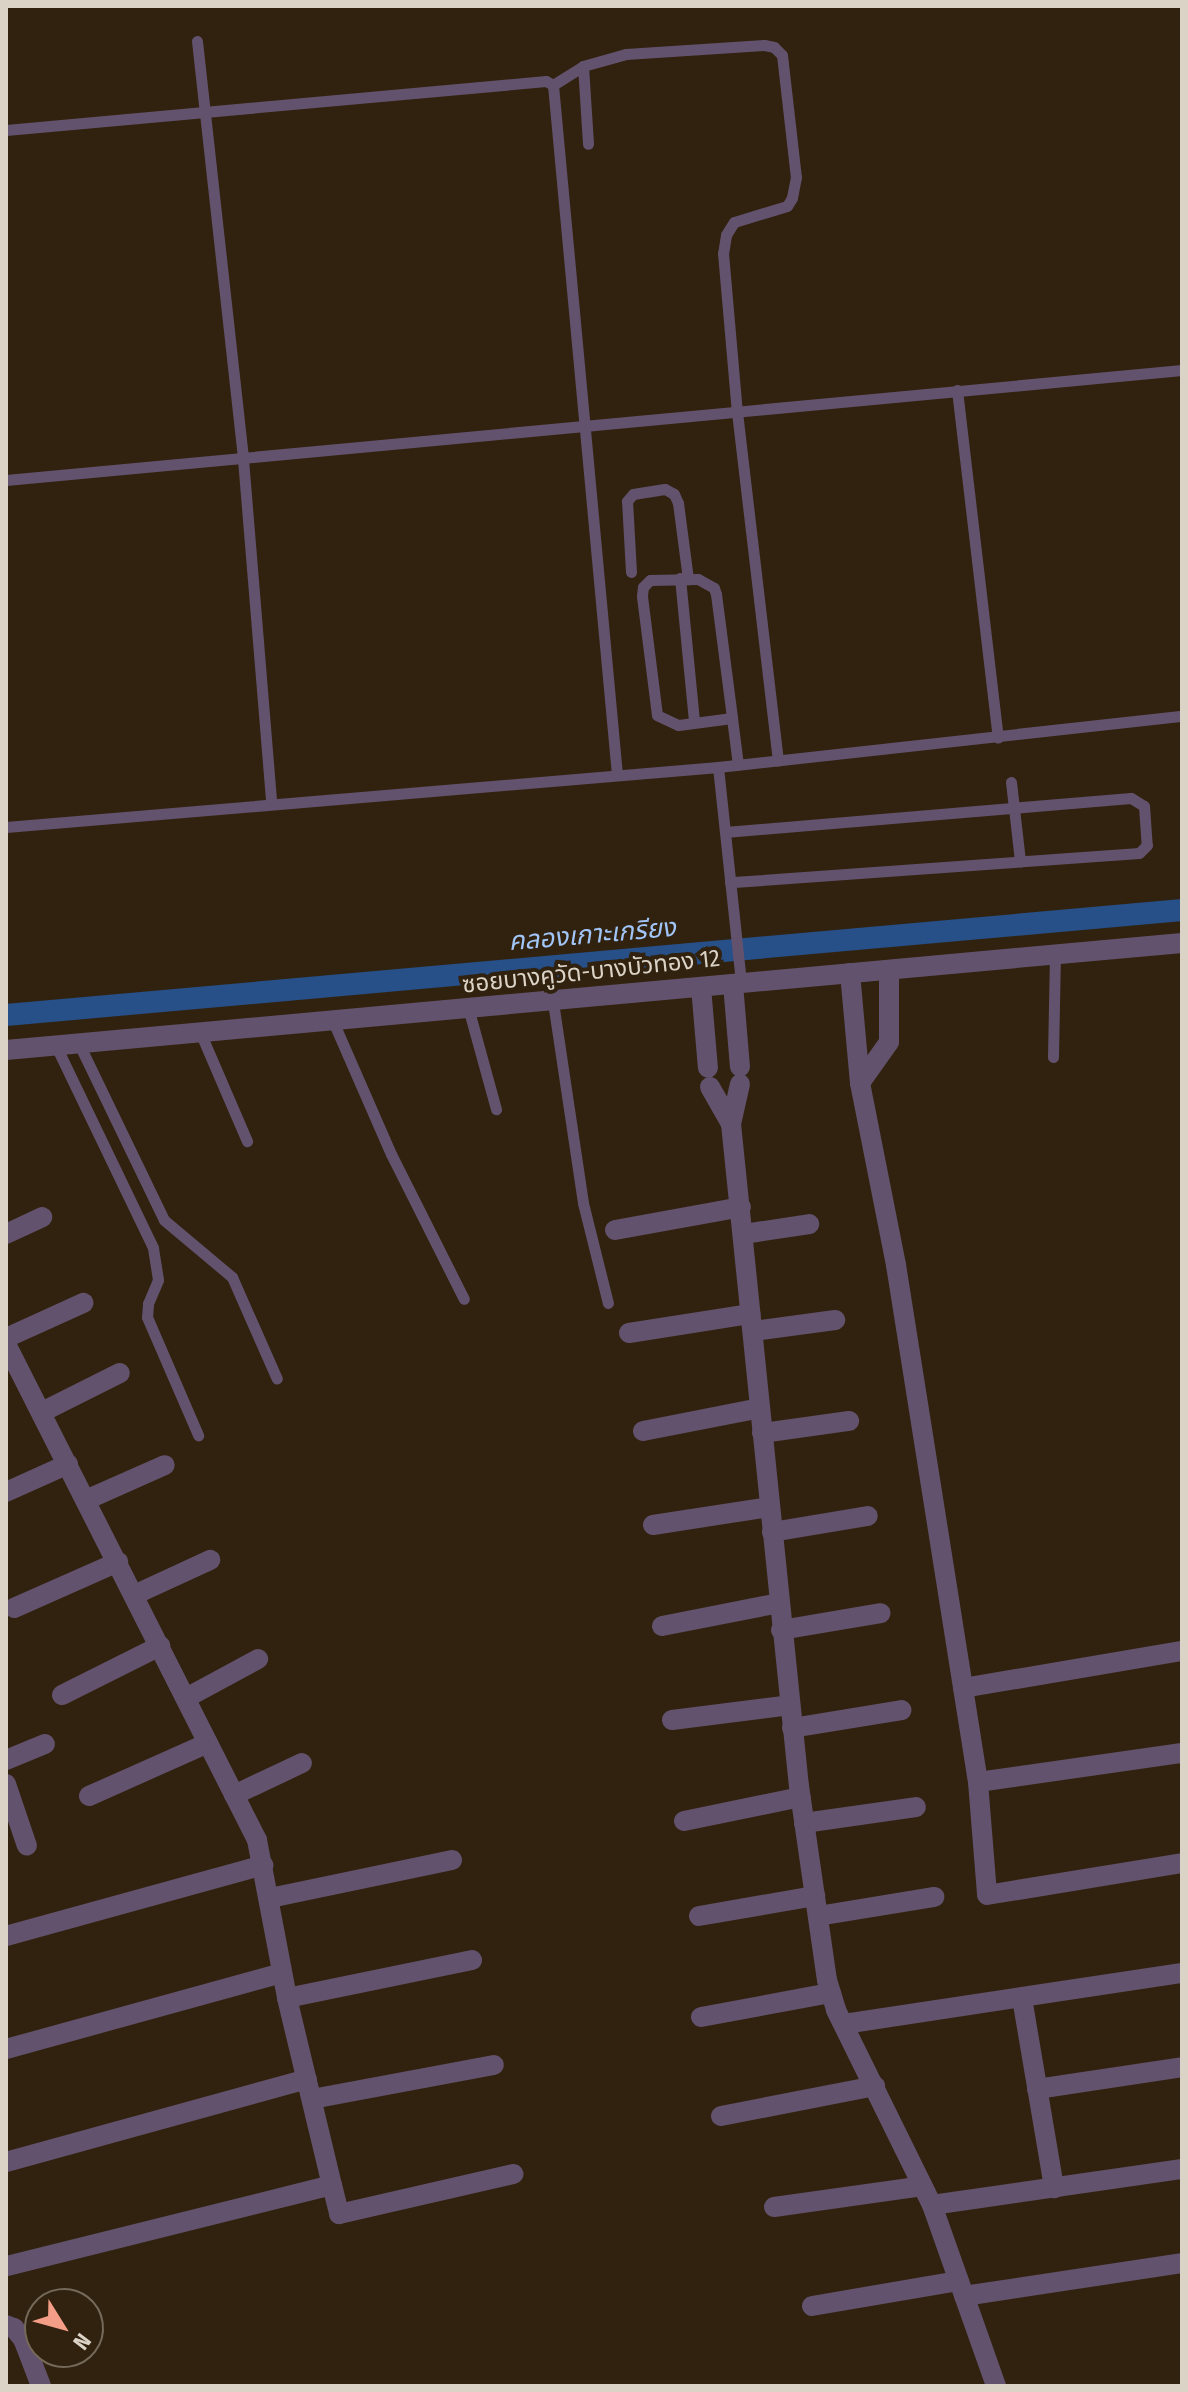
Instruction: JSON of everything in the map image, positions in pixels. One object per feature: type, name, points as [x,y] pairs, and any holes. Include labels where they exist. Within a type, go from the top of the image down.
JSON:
[{"type":"street","name":"ซอยบางคูวัด-บางบัวทอง 12","points":[[6,1050],[332,1019],[469,1011],[1182,943]]},
{"type":"street","points":[[860,1083],[889,1042],[889,970]]},
{"type":"street","points":[[850,973],[860,1083],[896,1265],[978,1782],[987,1895],[1182,1863]]},
{"type":"street","points":[[737,984],[740,1075],[731,1124],[792,1728],[831,1993],[932,2205],[996,2386]]},
{"type":"street","points":[[701,987],[709,1077],[731,1124]]},
{"type":"street","points":[[615,1230],[741,1207]]},
{"type":"street","points":[[6,1234],[42,1217]]},
{"type":"street","points":[[744,1234],[809,1224]]},
{"type":"street","points":[[6,1338],[83,1303]]},
{"type":"street","points":[[629,1333],[752,1322],[835,1320]]},
{"type":"street","points":[[6,1344],[14,1377],[42,1412],[257,1840],[287,1998],[339,2214],[513,2174]]},
{"type":"street","points":[[42,1412],[120,1373]]},
{"type":"street","points":[[643,1431],[760,1408]]},
{"type":"street","points":[[762,1433],[849,1421]]},
{"type":"street","points":[[6,1492],[68,1464]]},
{"type":"street","points":[[86,1500],[165,1465]]},
{"type":"street","points":[[653,1525],[769,1507]]},
{"type":"street","points":[[772,1532],[868,1516]]},
{"type":"street","points":[[134,1595],[210,1560]]},
{"type":"street","points":[[14,1608],[118,1562]]},
{"type":"street","points":[[662,1626],[779,1603]]},
{"type":"street","points":[[781,1630],[881,1613]]},
{"type":"street","points":[[62,1695],[160,1646]]},
{"type":"street","points":[[963,1688],[1182,1651]]},
{"type":"street","points":[[186,1698],[258,1659]]},
{"type":"street","points":[[672,1720],[790,1705]]},
{"type":"street","points":[[792,1728],[902,1710]]},
{"type":"street","points":[[89,1796],[208,1743]]},
{"type":"street","points":[[6,1760],[45,1744]]},
{"type":"street","points":[[978,1782],[1182,1753]]},
{"type":"street","points":[[234,1795],[302,1763]]},
{"type":"street","points":[[6,1784],[27,1846]]},
{"type":"street","points":[[684,1821],[801,1797]]},
{"type":"street","points":[[804,1823],[916,1807]]},
{"type":"street","points":[[270,1898],[452,1860]]},
{"type":"street","points":[[6,1936],[263,1865]]},
{"type":"street","points":[[699,1916],[934,1897]]},
{"type":"street","points":[[287,1998],[472,1960]]},
{"type":"street","points":[[6,2049],[282,1973]]},
{"type":"street","points":[[844,2024],[1182,1973]]},
{"type":"street","points":[[701,2017],[831,1993]]},
{"type":"street","points":[[1022,1998],[1054,2188]]},
{"type":"street","points":[[6,2162],[309,2089],[494,2065]]},
{"type":"street","points":[[1037,2089],[1182,2067]]},
{"type":"street","points":[[721,2116],[875,2086]]},
{"type":"street","points":[[932,2205],[1182,2169]]},
{"type":"street","points":[[6,2266],[332,2185]]},
{"type":"street","points":[[774,2207],[923,2186]]},
{"type":"street","points":[[812,2306],[1182,2263]]},
{"type":"street","points":[[6,2325],[14,2328],[23,2339],[41,2386]]},
{"type":"lane","points":[[197,41],[243,459],[271,803]]},
{"type":"lane","points":[[553,85],[583,66],[626,54],[764,45],[774,47],[782,55],[796,177],[792,198],[787,206],[734,222],[726,235],[723,253],[737,412],[778,761]]},
{"type":"lane","points":[[583,66],[588,144]]},
{"type":"lane","points":[[6,130],[546,81],[553,85]]},
{"type":"lane","points":[[553,85],[617,775]]},
{"type":"lane","points":[[6,480],[1182,370]]},
{"type":"lane","points":[[957,390],[998,738]]},
{"type":"lane","points":[[631,572],[627,501],[633,494],[665,489],[678,503],[694,722]]},
{"type":"lane","points":[[732,718],[667,722],[654,709],[642,596],[643,587],[650,580],[684,578],[714,588],[732,718],[738,765]]},
{"type":"lane","points":[[6,827],[718,767],[1182,716]]},
{"type":"lane","points":[[718,767],[738,957],[737,984]]},
{"type":"lane","points":[[1011,782],[1020,861]]},
{"type":"lane","points":[[725,832],[1131,798],[1144,806],[1147,845],[1139,853],[730,882]]},
{"type":"lane","points":[[1053,1057],[1055,955]]},
{"type":"lane","points":[[553,1002],[583,1203],[608,1303]]},
{"type":"lane","points":[[469,1011],[496,1109]]},
{"type":"lane","points":[[332,1019],[391,1154],[464,1299]]},
{"type":"lane","points":[[200,1032],[247,1141]]},
{"type":"lane","points":[[79,1044],[164,1220],[232,1277],[277,1379]]},
{"type":"lane","points":[[56,1046],[153,1248],[158,1280],[148,1304],[147,1317],[198,1435]]},
{"type":"waterway","name":"คลองเกาะเกรียง","points":[[6,1015],[1182,910]]}]
